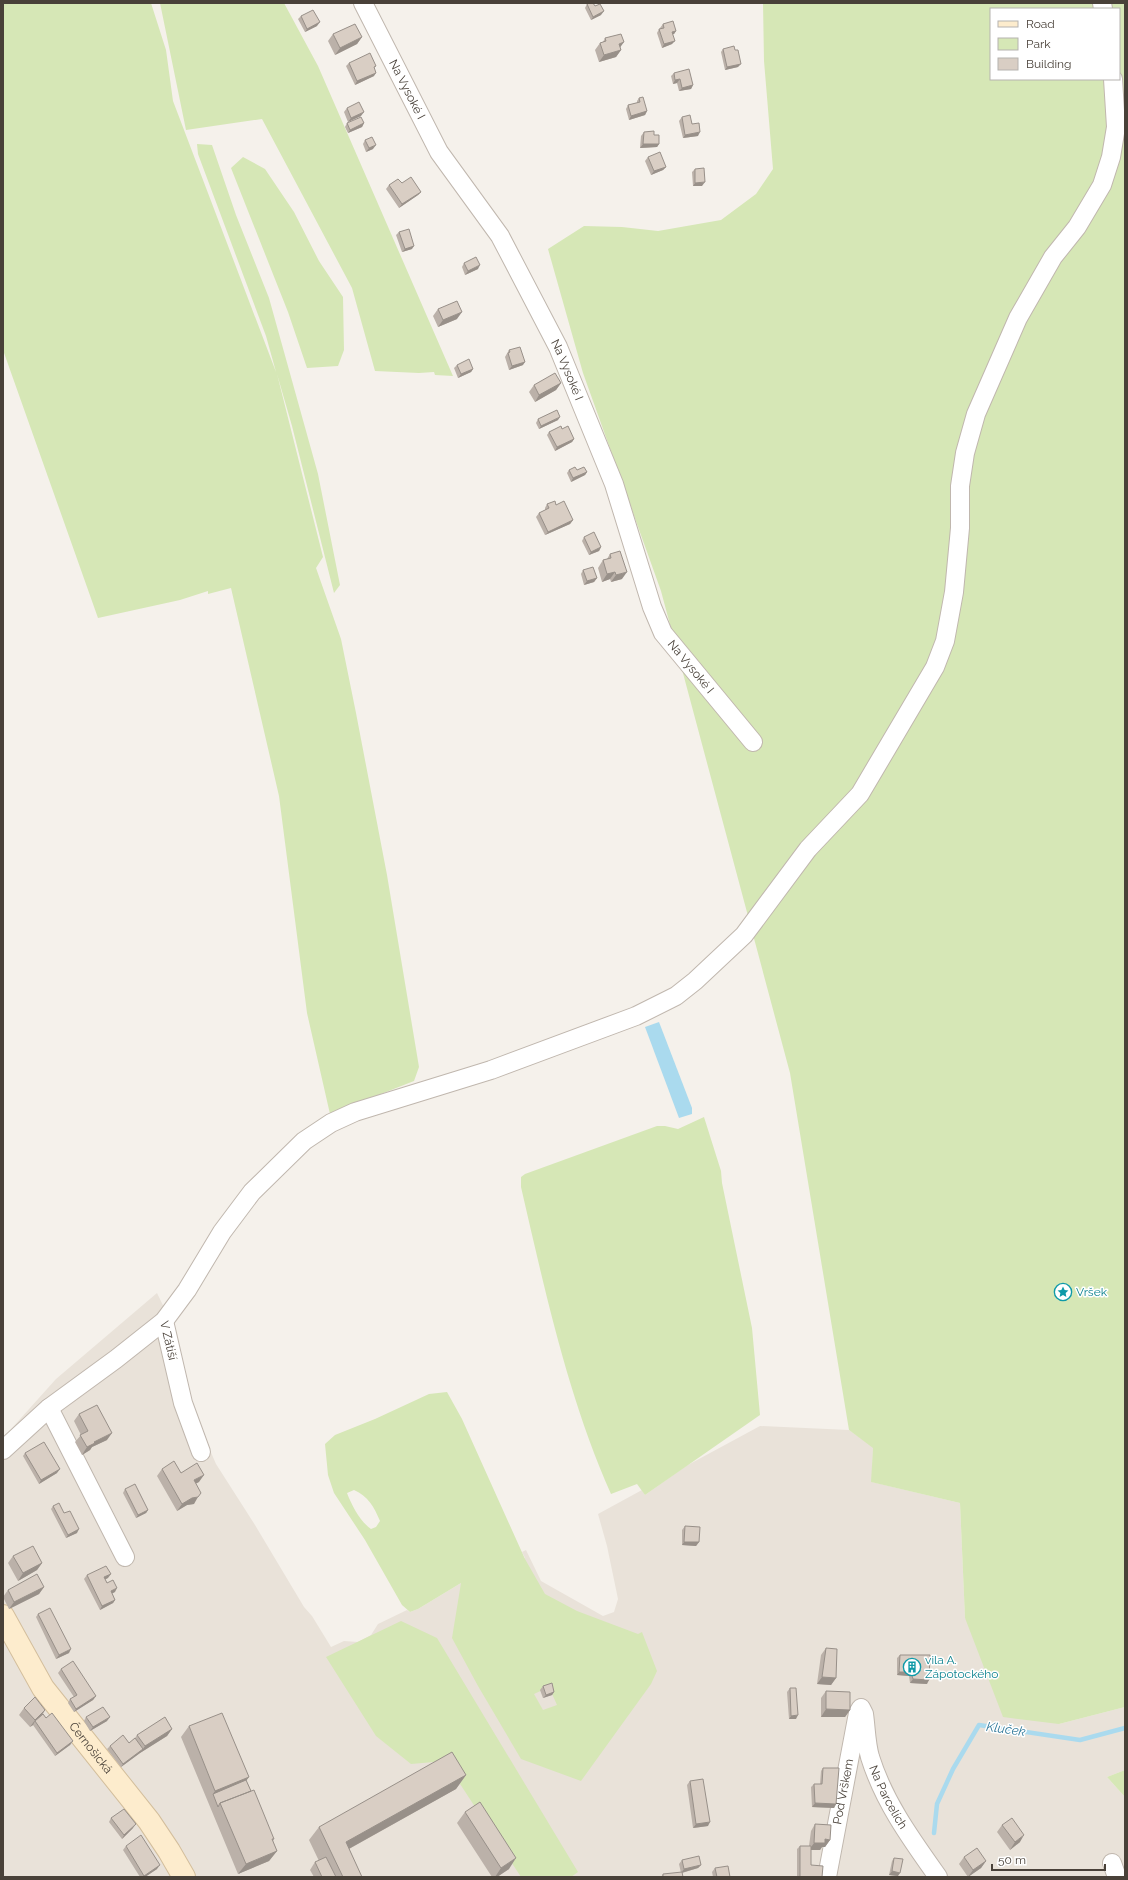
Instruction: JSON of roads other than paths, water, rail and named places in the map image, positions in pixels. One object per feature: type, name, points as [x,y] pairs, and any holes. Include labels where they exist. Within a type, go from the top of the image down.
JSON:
[{"type":"street","name":"Na Vysoké I","points":[[363,3],[439,152],[500,236],[558,347],[614,484],[652,607],[663,634],[753,742]]},
{"type":"street","points":[[164,1321],[187,1290],[222,1232],[252,1192],[310,1137],[331,1123],[356,1112],[491,1070],[636,1016],[676,996],[717,961],[744,935],[808,849],[860,794],[934,667],[945,641],[954,592],[960,528],[960,486],[965,453],[976,414],[1018,318],[1053,257],[1077,227],[1102,185],[1111,157],[1116,127],[1113,80]]},
{"type":"street","name":"V Zátiší","points":[[3,1450],[49,1408],[116,1360],[164,1321],[183,1403],[201,1452]]},
{"type":"street","points":[[49,1408],[125,1557]]},
{"type":"street","name":"Černošická","points":[[3,1616],[43,1688],[149,1821],[170,1851],[184,1877]]},
{"type":"street","name":"Pod Vrškem","points":[[827,1877],[858,1713],[861,1708]]},
{"type":"street","name":"Na Parcelích","points":[[861,1708],[864,1714],[870,1756],[884,1792],[909,1837],[938,1877]]},
{"type":"water","points":[[659,1022],[692,1108],[692,1114],[679,1118],[645,1027]]},
{"type":"waterway","name":"Kluček","points":[[934,1833],[937,1804],[953,1769],[979,1725],[1080,1740],[1125,1728]]},
{"type":"place","name":"Vršek","points":[[1063,1292]]},
{"type":"place","name":"vila A. Zápotockého","points":[[912,1667]]}]
